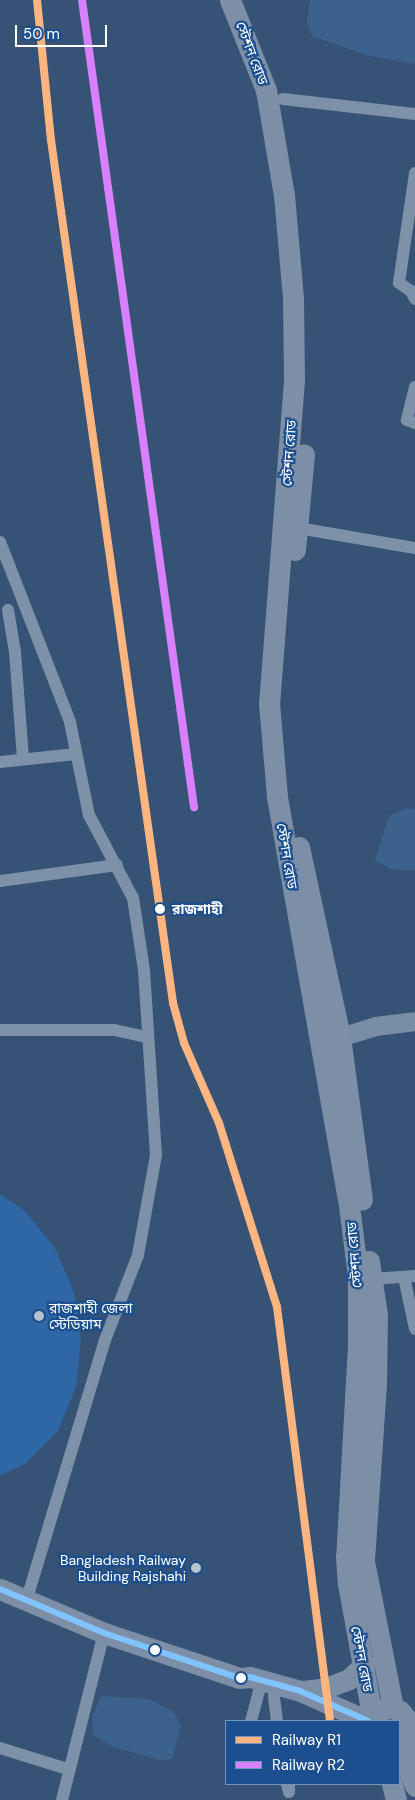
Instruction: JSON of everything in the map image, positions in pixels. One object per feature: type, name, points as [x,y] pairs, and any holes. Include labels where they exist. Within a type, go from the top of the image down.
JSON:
[{"type":"highway","points":[[407,1746],[415,1786]]},
{"type":"highway","points":[[392,1785],[396,1800]]},
{"type":"main road","name":"স্টেশন রোড","points":[[230,0],[266,90],[284,195],[291,279],[294,380],[270,702],[276,797],[348,1198],[358,1276],[358,1345],[346,1557],[348,1584],[364,1665],[369,1719]]},
{"type":"main road","name":"স্টেশন রোড","points":[[244,0],[283,99],[294,171],[304,275],[306,385],[298,528],[285,655],[286,751],[292,812],[340,1037],[377,1315],[376,1374],[364,1561],[393,1708]]},
{"type":"main road","points":[[340,1037],[375,1026],[415,1021]]},
{"type":"main road","points":[[0,1589],[104,1633],[239,1678],[247,1688],[300,1691],[326,1688],[349,1679],[364,1665]]},
{"type":"main road","points":[[268,1688],[335,1720]]},
{"type":"main road","points":[[300,1691],[369,1719],[393,1708],[406,1716],[410,1723],[407,1746],[415,1770]]},
{"type":"street","points":[[283,99],[415,114]]},
{"type":"street","points":[[415,173],[399,283],[415,299]]},
{"type":"street","points":[[415,388],[406,420],[415,423]]},
{"type":"street","points":[[298,528],[415,548]]},
{"type":"street","points":[[0,542],[24,609],[70,722],[89,815],[133,898],[140,932],[156,1155],[138,1256],[105,1340],[27,1599]]},
{"type":"street","points":[[23,759],[15,652],[4,610],[24,609]]},
{"type":"street","points":[[0,762],[76,754]]},
{"type":"street","points":[[0,881],[117,865]]},
{"type":"street","points":[[0,1030],[114,1030],[148,1037]]},
{"type":"street","points":[[371,1279],[410,1276],[415,1329]]},
{"type":"street","points":[[62,1800],[104,1633]]},
{"type":"street","points":[[252,1720],[268,1688]]},
{"type":"street","points":[[268,1688],[277,1720]]},
{"type":"street","points":[[0,1748],[70,1770]]},
{"type":"shaded area","points":[[310,0],[415,0],[415,64],[369,56],[312,36],[307,22]]},
{"type":"shaded area","points":[[407,808],[415,809],[415,871],[390,869],[375,860],[389,816]]},
{"type":"shaded area","name":"রাজশাহী জেলা স্টেডিয়াম","points":[[0,1194],[25,1211],[55,1248],[74,1292],[81,1339],[76,1387],[58,1431],[25,1464],[0,1475]]},
{"type":"shaded area","points":[[101,1696],[149,1699],[174,1712],[181,1726],[172,1759],[159,1760],[113,1747],[93,1735],[92,1718]]},
{"type":"rail line","name":"R1","points":[[37,0],[51,140],[173,1003],[184,1043],[219,1123],[277,1307],[330,1720]]},
{"type":"rail line","name":"R2","points":[[82,0],[194,807]]},
{"type":"transit line","points":[[0,1589],[104,1633],[239,1678],[250,1677],[300,1691],[366,1720]]},
{"type":"place","name":"রাজশাহী","points":[[160,909]]},
{"type":"place","name":"রাজশাহী জেলা স্টেডিয়াম","points":[[39,1316]]},
{"type":"place","name":"Bangladesh Railway Building Rajshahi","points":[[196,1568]]}]
